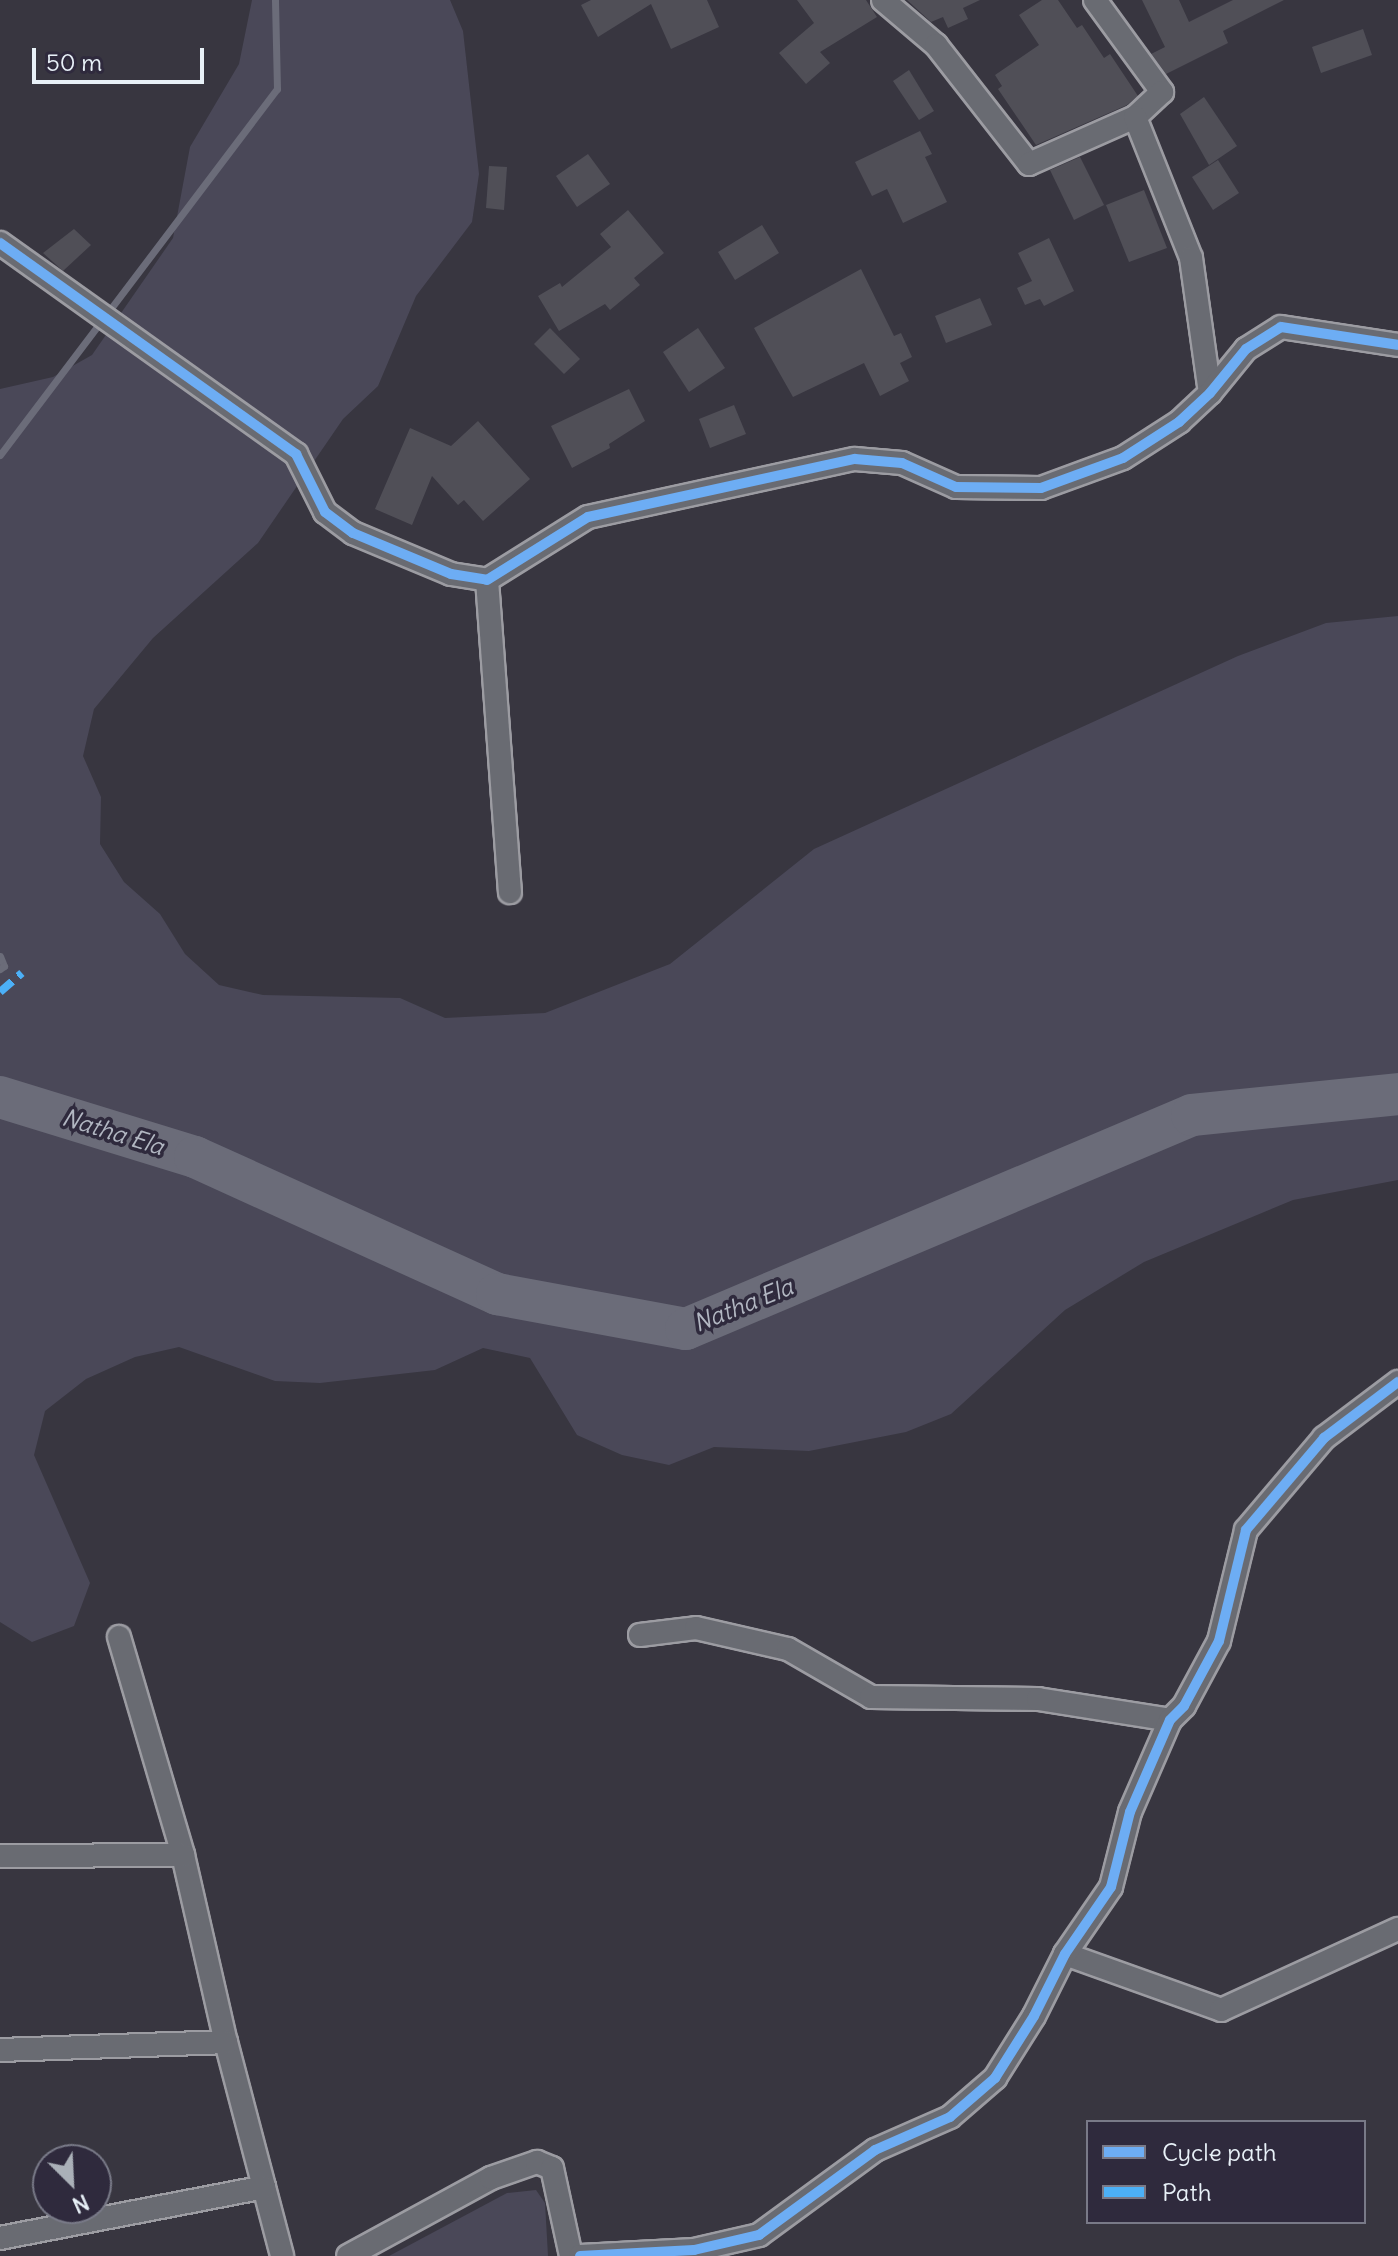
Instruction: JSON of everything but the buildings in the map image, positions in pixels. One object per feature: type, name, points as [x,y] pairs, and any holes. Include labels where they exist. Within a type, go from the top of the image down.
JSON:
[{"type":"street","points":[[883,0],[936,45],[1029,164],[1135,117],[1162,92],[1095,0]]},
{"type":"street","points":[[1135,117],[1191,258],[1210,393]]},
{"type":"street","points":[[0,243],[296,454],[325,512],[353,533],[451,574],[487,580],[588,517],[855,459],[902,463],[956,487],[1041,488],[1123,458],[1179,422],[1210,393],[1246,349],[1281,327],[1398,345]]},
{"type":"street","points":[[487,580],[510,892]]},
{"type":"street","points":[[580,2256],[694,2250],[759,2235],[875,2150],[950,2117],[995,2078],[1034,2016],[1065,1954],[1111,1887],[1130,1812],[1170,1720],[1184,1706],[1219,1641],[1246,1530],[1324,1438],[1398,1382]]},
{"type":"street","points":[[640,1635],[696,1628],[788,1649],[871,1697],[1038,1699],[1170,1720]]},
{"type":"street","points":[[119,1637],[183,1855],[226,2042],[282,2256]]},
{"type":"street","points":[[0,1856],[183,1855]]},
{"type":"street","points":[[1065,1954],[1221,2010],[1398,1929]]},
{"type":"street","points":[[0,2050],[226,2042]]},
{"type":"street","points":[[348,2256],[491,2178],[537,2162],[552,2168],[571,2256]]},
{"type":"street","points":[[0,2238],[264,2187]]},
{"type":"shaded area","points":[[252,0],[450,0],[463,31],[479,174],[472,222],[416,296],[378,386],[343,419],[258,543],[153,638],[94,709],[83,756],[101,797],[100,844],[124,882],[160,914],[185,954],[219,985],[263,995],[400,998],[445,1018],[545,1013],[670,964],[814,849],[1238,656],[1326,623],[1398,616],[1398,1180],[1293,1200],[1144,1262],[1065,1310],[951,1414],[906,1432],[809,1451],[714,1447],[669,1465],[622,1455],[577,1435],[530,1358],[483,1348],[435,1370],[320,1383],[275,1381],[179,1347],[135,1357],[86,1379],[45,1411],[34,1455],[90,1583],[74,1626],[32,1642],[0,1622],[0,389],[53,377],[92,355],[173,238],[190,147],[239,64]]},
{"type":"shaded area","points":[[536,2190],[545,2203],[548,2256],[389,2256],[507,2193]]},
{"type":"waterway","points":[[0,455],[277,89],[275,0]]},
{"type":"waterway","points":[[0,956],[4,966],[0,969]]},
{"type":"waterway","name":"Natha Ela","points":[[0,1097],[195,1157],[497,1294],[686,1329],[1192,1115],[1398,1094]]},
{"type":"marked path","points":[[0,992],[22,973]]},
{"type":"cycle path","points":[[0,243],[296,454],[325,512],[353,533],[451,574],[487,580],[588,517],[855,459],[902,463],[956,487],[1041,488],[1123,458],[1179,422],[1210,393],[1246,349],[1281,327],[1398,345]]},
{"type":"cycle path","points":[[580,2256],[694,2250],[759,2235],[875,2150],[950,2117],[995,2078],[1034,2016],[1065,1954],[1111,1887],[1130,1812],[1170,1720],[1184,1706],[1219,1641],[1246,1530],[1324,1438],[1398,1382]]}]
